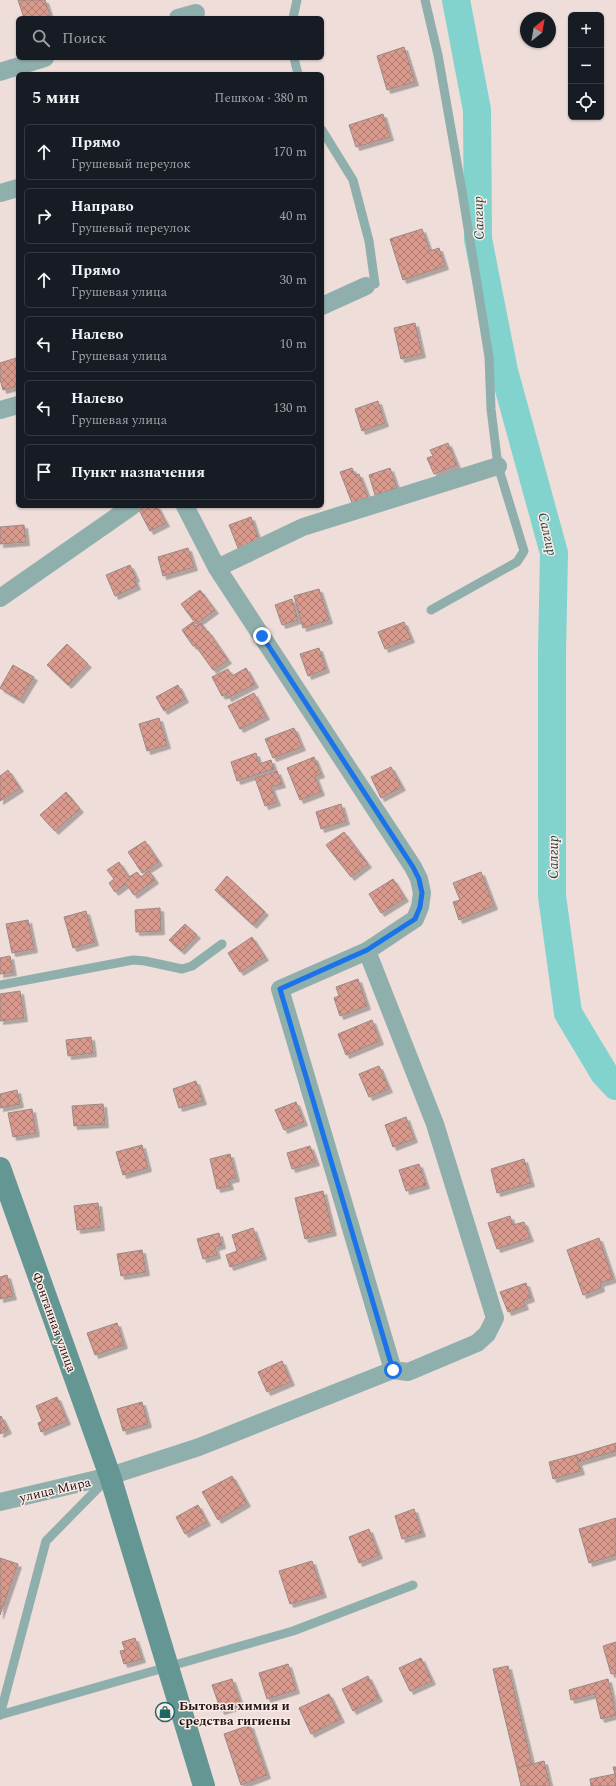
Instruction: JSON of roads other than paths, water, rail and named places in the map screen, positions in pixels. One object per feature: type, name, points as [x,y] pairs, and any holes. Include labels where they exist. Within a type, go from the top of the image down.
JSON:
[{"type":"main road","name":"Фонтанная улица","points":[[0,1168],[110,1476],[204,1786]]},
{"type":"street","points":[[185,16],[196,13]]},
{"type":"street","points":[[0,72],[39,60]]},
{"type":"street","points":[[0,193],[16,189]]},
{"type":"street","points":[[324,305],[375,285]]},
{"type":"street","points":[[0,410],[16,406]]},
{"type":"street","points":[[217,568],[303,527],[498,466]]},
{"type":"street","points":[[0,598],[129,508]]},
{"type":"street","points":[[187,508],[217,568],[419,879],[422,893],[420,907],[415,919],[367,950],[280,989],[393,1370],[408,1372],[477,1343],[487,1334],[495,1318],[436,1124],[367,950]]},
{"type":"street","name":"улица Мира","points":[[0,1502],[110,1476],[199,1447],[393,1370]]},
{"type":"lane","points":[[293,16],[297,0]]},
{"type":"lane","points":[[425,0],[438,55],[489,357],[494,437],[498,466],[524,551],[517,562],[431,610]]},
{"type":"lane","points":[[294,60],[298,72]]},
{"type":"lane","points":[[324,133],[353,180],[369,241],[375,285]]},
{"type":"lane","points":[[0,985],[133,960],[145,961],[182,970],[192,966],[222,944]]},
{"type":"lane","points":[[110,1476],[46,1541],[0,1715],[293,1631],[413,1585]]},
{"type":"waterway","name":"Салгир","points":[[456,0],[477,110],[478,239],[504,371],[554,553],[552,652],[552,896],[568,1013],[604,1073],[616,1086]]},
{"type":"place","name":"Бытовая химия и средства гигиены","points":[[165,1712]]}]
